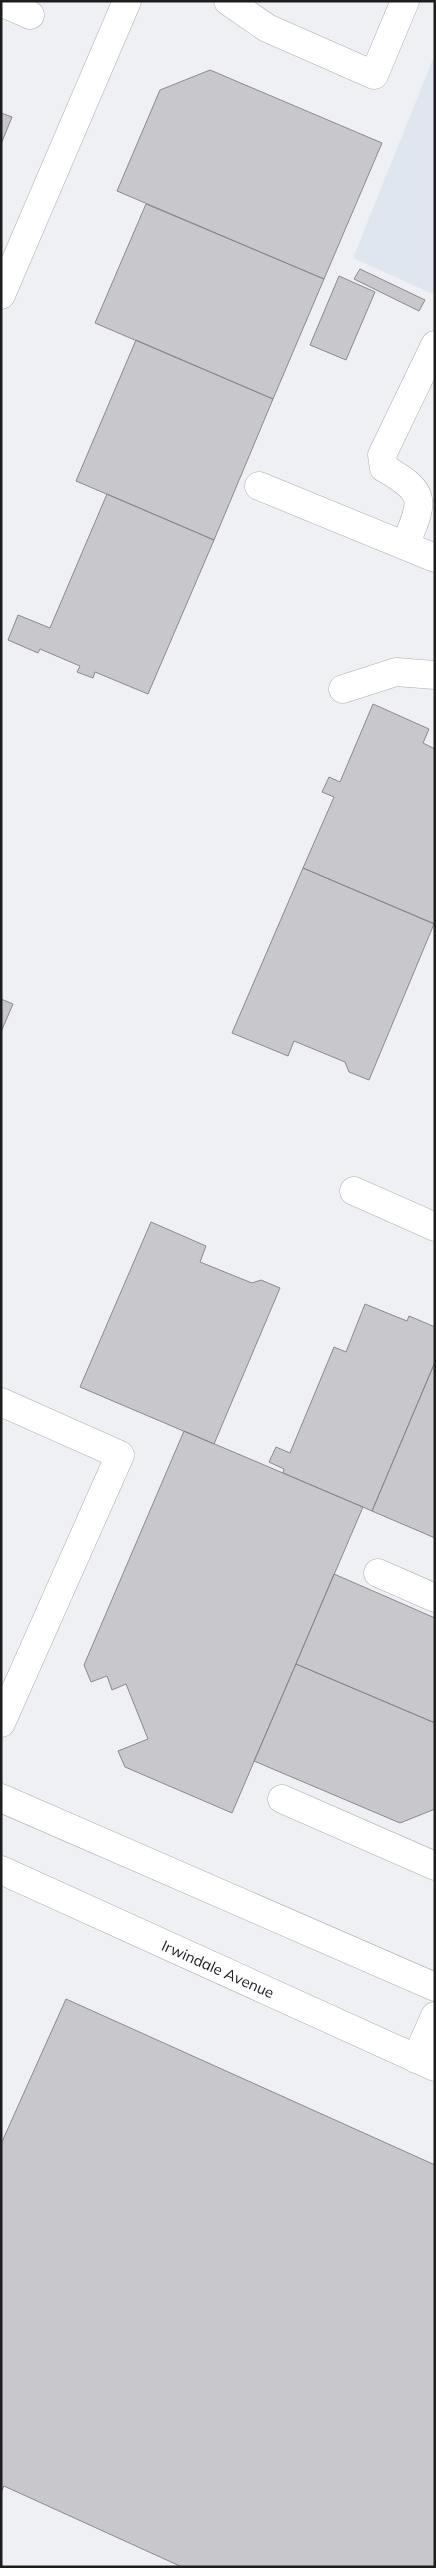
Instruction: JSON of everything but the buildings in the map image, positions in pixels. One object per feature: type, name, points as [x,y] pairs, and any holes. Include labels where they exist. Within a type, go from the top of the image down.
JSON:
[{"type":"main road","points":[[1,295],[127,1]]},
{"type":"main road","points":[[228,1],[267,28],[374,75],[405,1]]},
{"type":"main road","points":[[1,2],[30,15]]},
{"type":"main road","points":[[405,546],[419,511],[419,494],[408,482],[384,468],[382,455],[435,345]]},
{"type":"main road","points":[[259,486],[435,558]]},
{"type":"main road","points":[[344,690],[396,672],[435,675]]},
{"type":"main road","points":[[354,1191],[435,1227]]},
{"type":"main road","points":[[1,1402],[120,1454],[1,1723]]},
{"type":"main road","points":[[378,1574],[435,1598]]},
{"type":"main road","points":[[1,1798],[435,1986]]},
{"type":"main road","points":[[282,1799],[435,1866]]},
{"type":"main road","name":"Irwindale Avenue","points":[[1,1870],[426,2063]]},
{"type":"main road","points":[[426,2063],[435,2016]]},
{"type":"shaded area","points":[[435,54],[435,295],[353,258]]}]
